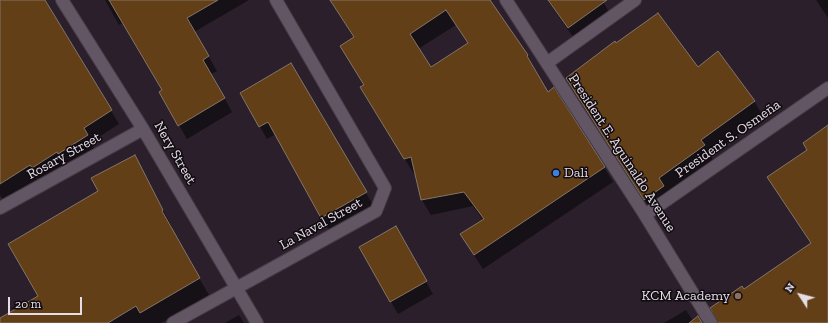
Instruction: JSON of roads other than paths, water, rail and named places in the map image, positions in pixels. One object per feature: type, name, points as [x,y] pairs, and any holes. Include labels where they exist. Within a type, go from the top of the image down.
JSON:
[{"type":"street","name":"Nery Street","points":[[62,0],[143,129],[257,323]]},
{"type":"street","name":"La Naval Street","points":[[173,323],[376,211],[386,188],[276,0]]},
{"type":"street","name":"President E. Aguinaldo Avenue","points":[[506,0],[645,215],[711,323]]},
{"type":"street","points":[[547,64],[636,0]]},
{"type":"street","name":"President S. Osmeña","points":[[645,215],[828,88]]},
{"type":"street","name":"Rosary Street","points":[[0,208],[143,129]]},
{"type":"place","name":"Dali","points":[[556,173]]},
{"type":"place","name":"KCM Academy","points":[[738,296]]}]
